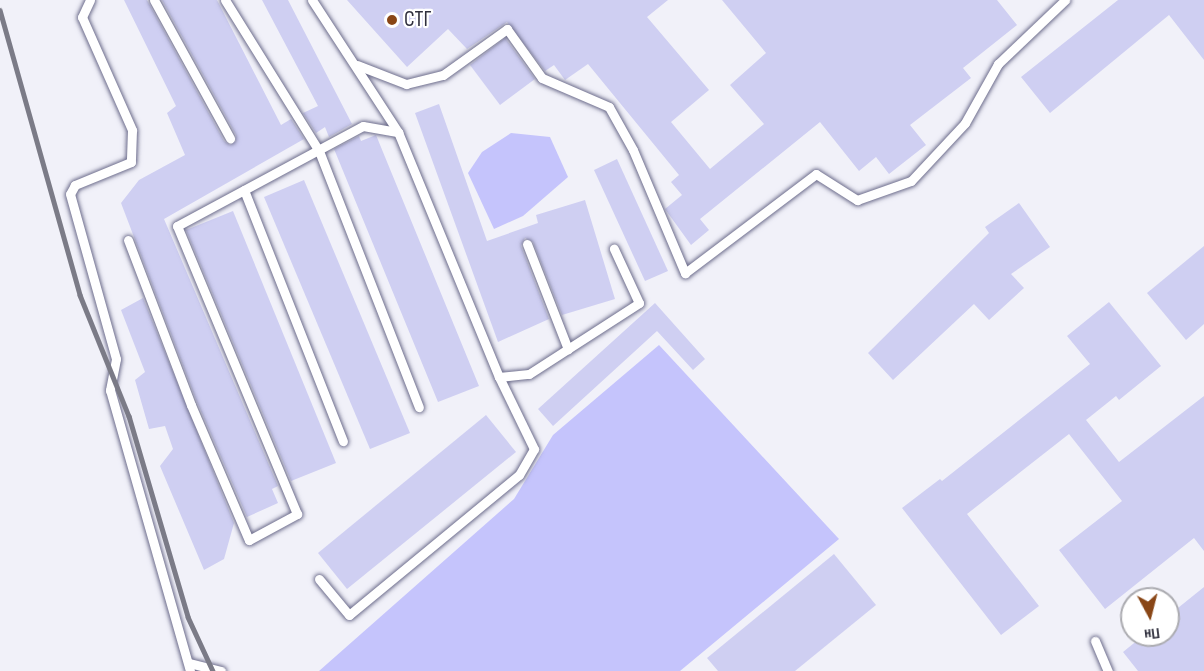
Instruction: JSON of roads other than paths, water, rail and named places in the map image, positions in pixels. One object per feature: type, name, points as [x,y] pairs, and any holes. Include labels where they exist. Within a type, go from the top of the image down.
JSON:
[{"type":"lane","points":[[90,0],[82,16],[132,130],[131,162],[75,185],[70,194],[116,359],[110,390],[189,667],[221,671]]},
{"type":"lane","points":[[154,0],[230,138]]},
{"type":"lane","points":[[225,0],[319,151],[419,407]]},
{"type":"lane","points":[[312,0],[357,65],[398,132],[500,377],[534,449],[519,475],[349,615],[319,579]]},
{"type":"lane","points":[[357,65],[406,84],[443,75],[507,29],[542,78],[609,107],[633,150],[685,273],[816,174],[857,200],[912,181],[965,123],[998,64],[1065,0]]},
{"type":"lane","points":[[128,240],[190,405],[249,540],[297,514],[177,226],[363,126],[398,132]]},
{"type":"lane","points":[[244,190],[343,441]]},
{"type":"lane","points":[[527,244],[568,349]]},
{"type":"lane","points":[[500,377],[529,374],[639,303],[614,249]]},
{"type":"lane","points":[[1095,640],[1108,671]]},
{"type":"railway","points":[[0,10],[80,295],[129,416],[188,617],[213,671]]},
{"type":"place","name":"СТГ","points":[[392,20]]}]
